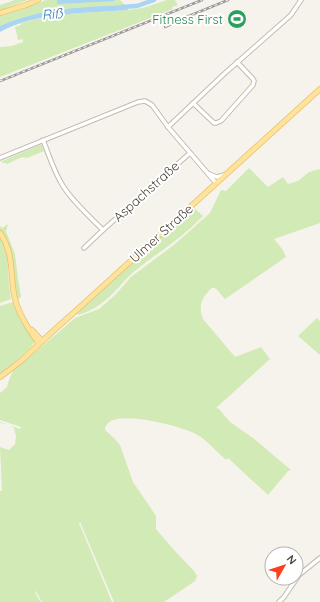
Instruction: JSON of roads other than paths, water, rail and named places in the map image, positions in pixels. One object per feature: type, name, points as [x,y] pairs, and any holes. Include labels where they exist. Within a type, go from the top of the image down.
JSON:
[{"type":"main road","points":[[0,13],[38,0]]},
{"type":"main road","name":"Ulmer Straße","points":[[0,377],[17,364],[320,89]]},
{"type":"main road","points":[[0,233],[9,251],[16,304],[22,318],[40,342]]},
{"type":"main road","points":[[28,327],[39,334],[52,332]]},
{"type":"main road","points":[[35,332],[40,342]]},
{"type":"street","points":[[168,127],[237,62],[291,15],[300,1]]},
{"type":"street","points":[[193,103],[214,123],[221,121],[254,83],[253,79],[237,62]]},
{"type":"street","points":[[0,158],[142,101],[152,105],[168,127],[216,183]]},
{"type":"street","name":"Aspachstraße","points":[[43,140],[63,186],[103,230]]},
{"type":"street","name":"Aspachstraße","points":[[84,248],[190,153]]},
{"type":"street","points":[[208,174],[217,177],[225,174]]},
{"type":"street","points":[[279,602],[299,575],[320,558]]},
{"type":"water","points":[[57,0],[115,0],[115,1],[57,4]]},
{"type":"water","points":[[125,5],[128,10],[46,17],[14,25],[0,32],[0,26],[30,15],[76,8]]},
{"type":"waterway","name":"Riß","points":[[121,7],[137,6],[154,0]]},
{"type":"railway","points":[[0,81],[202,0]]},
{"type":"railway","points":[[165,27],[228,0]]},
{"type":"place","name":"Fitness First","points":[[237,19]]}]
